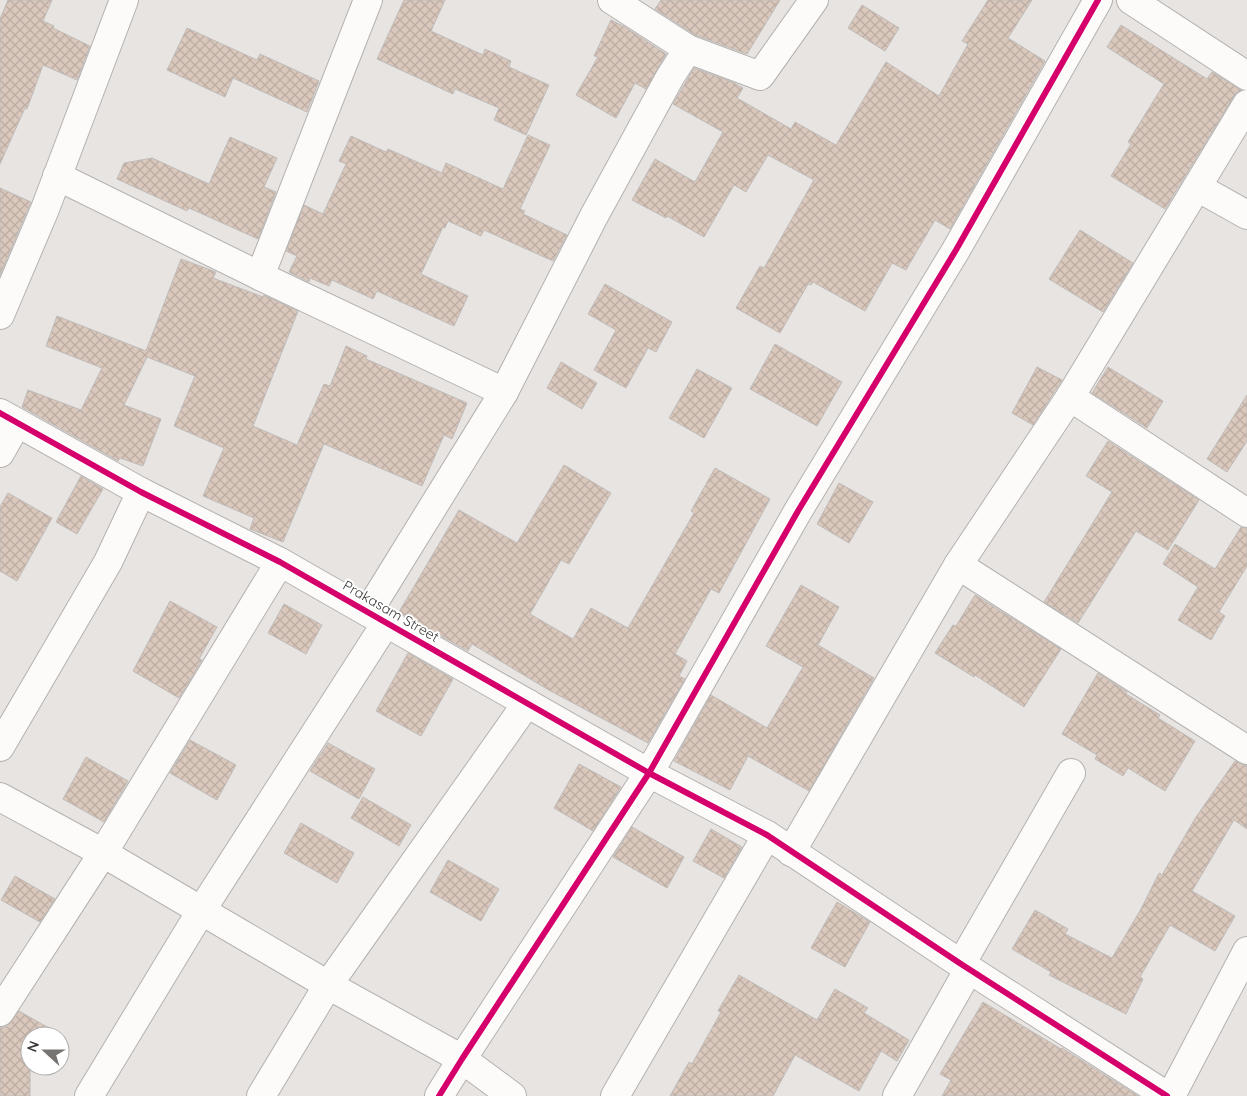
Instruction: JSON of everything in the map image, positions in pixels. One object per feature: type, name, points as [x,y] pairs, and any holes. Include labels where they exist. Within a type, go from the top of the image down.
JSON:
[{"type":"street","points":[[0,315],[46,209],[124,0]]},
{"type":"street","points":[[260,276],[368,0]]},
{"type":"street","points":[[612,0],[688,49],[760,76],[814,0]]},
{"type":"street","points":[[439,1096],[649,773],[798,511],[956,250],[1098,0]]},
{"type":"street","points":[[1132,0],[1247,76]]},
{"type":"street","points":[[89,1096],[377,618],[504,392],[594,216],[670,77],[688,49]]},
{"type":"street","points":[[791,852],[958,565],[1070,397],[1247,104]]},
{"type":"street","points":[[57,176],[260,276],[504,392]]},
{"type":"street","points":[[1197,187],[1247,215]]},
{"type":"street","points":[[1070,397],[1247,513]]},
{"type":"street","points":[[0,453],[9,418]]},
{"type":"street","name":"Prakasam Street","points":[[9,418],[141,492],[280,562],[649,773],[767,835],[965,967],[1167,1096]]},
{"type":"street","points":[[0,747],[108,562],[141,492]]},
{"type":"street","points":[[0,1012],[104,853],[280,562]]},
{"type":"street","points":[[958,565],[1247,750]]},
{"type":"street","points":[[261,1096],[328,985],[527,703]]},
{"type":"street","points":[[897,1096],[1071,773]]},
{"type":"street","points":[[0,797],[104,853],[328,985],[462,1059],[512,1096]]},
{"type":"street","points":[[615,1096],[767,835]]},
{"type":"street","points":[[1171,1096],[1247,951]]},
{"type":"building","points":[[8,0],[52,0],[43,21],[90,46],[77,80],[43,65],[27,109],[25,108],[0,164],[0,19]]},
{"type":"building","points":[[404,0],[445,0],[431,31],[483,55],[485,49],[511,61],[509,67],[549,85],[526,135],[494,120],[499,108],[455,89],[453,94],[377,59]]},
{"type":"building","points":[[661,0],[780,0],[747,54],[695,35],[655,9]]},
{"type":"building","points":[[988,0],[1032,0],[1008,38],[1045,61],[950,229],[935,220],[906,270],[892,263],[865,311],[813,282],[811,285],[808,284],[780,333],[736,308],[760,266],[764,268],[814,180],[768,155],[746,192],[734,185],[704,237],[667,216],[666,218],[632,200],[655,159],[695,182],[723,132],[673,104],[694,68],[743,88],[737,98],[791,129],[795,122],[836,145],[886,62],[939,96],[968,44],[962,41]]},
{"type":"building","points":[[862,5],[899,28],[885,51],[848,28]]},
{"type":"building","points":[[611,20],[666,54],[646,89],[635,83],[616,118],[576,95],[598,57],[594,56]]},
{"type":"building","points":[[1121,25],[1207,79],[1212,72],[1241,90],[1234,96],[1165,209],[1111,176],[1131,144],[1128,142],[1164,84],[1107,47]]},
{"type":"building","points":[[187,28],[257,60],[260,54],[319,81],[307,112],[233,78],[225,97],[167,70]]},
{"type":"building","points":[[528,135],[550,145],[520,209],[525,211],[523,214],[567,235],[553,261],[484,230],[481,236],[448,221],[445,228],[443,227],[421,274],[468,296],[454,326],[377,291],[373,299],[332,280],[329,286],[310,278],[309,282],[289,272],[297,256],[286,251],[304,205],[323,214],[346,164],[339,161],[351,136],[386,152],[388,149],[442,173],[446,163],[503,189]]},
{"type":"building","points":[[230,137],[277,158],[264,187],[276,192],[258,239],[189,208],[187,211],[117,179],[124,163],[152,158],[209,184]]},
{"type":"building","points":[[0,188],[31,202],[0,275]]},
{"type":"building","points":[[1080,230],[1133,263],[1103,312],[1049,279]]},
{"type":"building","points":[[181,259],[216,272],[213,278],[263,297],[264,295],[298,311],[253,426],[297,445],[324,384],[330,386],[346,346],[367,356],[366,359],[467,403],[452,439],[444,435],[422,486],[324,444],[283,542],[250,529],[254,518],[203,496],[224,448],[174,426],[195,376],[147,357],[124,405],[161,419],[143,466],[120,458],[118,461],[22,407],[28,390],[81,410],[102,368],[46,346],[57,316],[146,351]]},
{"type":"building","points":[[605,284],[672,322],[656,352],[648,348],[626,388],[594,370],[616,330],[588,314]]},
{"type":"building","points":[[775,344],[842,382],[817,426],[750,389]]},
{"type":"building","points":[[561,362],[597,383],[582,409],[547,388]]},
{"type":"building","points":[[1037,367],[1062,380],[1033,425],[1012,413]]},
{"type":"building","points":[[1108,367],[1163,401],[1147,428],[1092,393]]},
{"type":"building","points":[[697,369],[732,388],[704,438],[669,418]]},
{"type":"building","points":[[1247,395],[1247,441],[1227,472],[1207,459]]},
{"type":"building","points":[[1108,441],[1199,500],[1168,550],[1136,531],[1078,623],[1044,602],[1112,492],[1086,476]]},
{"type":"building","points":[[564,465],[611,493],[569,564],[561,560],[530,614],[573,639],[591,608],[628,628],[694,513],[691,511],[715,468],[770,499],[719,593],[711,589],[675,654],[687,661],[679,676],[685,679],[648,743],[547,689],[472,644],[468,651],[399,612],[459,510],[517,543]]},
{"type":"building","points":[[81,476],[103,489],[77,534],[56,522]]},
{"type":"building","points":[[839,483],[873,502],[849,543],[817,524]]},
{"type":"building","points":[[8,493],[52,518],[17,581],[0,571],[0,507]]},
{"type":"building","points":[[1241,527],[1247,528],[1247,566],[1219,612],[1225,616],[1211,640],[1178,620],[1198,587],[1163,564],[1175,544],[1215,569]]},
{"type":"building","points":[[801,585],[839,607],[818,645],[874,678],[809,791],[748,756],[730,790],[674,761],[711,695],[767,728],[803,667],[766,646]]},
{"type":"building","points":[[975,595],[1061,649],[1024,707],[975,675],[974,677],[935,653],[953,625],[956,626]]},
{"type":"building","points":[[170,601],[217,627],[199,659],[202,660],[179,698],[133,671]]},
{"type":"building","points":[[284,604],[322,625],[306,654],[268,633]]},
{"type":"building","points":[[408,653],[453,679],[421,736],[376,711]]},
{"type":"building","points":[[1098,673],[1127,692],[1126,694],[1160,715],[1158,718],[1195,741],[1165,791],[1128,768],[1123,776],[1095,759],[1097,755],[1062,734]]},
{"type":"building","points":[[190,740],[236,765],[217,800],[170,773]]},
{"type":"building","points":[[328,743],[375,769],[359,799],[310,771]]},
{"type":"building","points":[[86,757],[128,781],[104,822],[63,799]]},
{"type":"building","points":[[1235,761],[1247,766],[1247,829],[1234,820],[1192,891],[1235,916],[1215,951],[1170,925],[1140,977],[1143,979],[1126,1014],[1049,975],[1051,972],[1012,949],[1035,910],[1068,929],[1065,934],[1112,958],[1141,909],[1159,873],[1162,875],[1196,817]]},
{"type":"building","points":[[579,764],[621,787],[593,831],[554,808]]},
{"type":"building","points":[[363,797],[411,825],[399,846],[351,818]]},
{"type":"building","points":[[301,823],[354,853],[337,883],[284,853]]},
{"type":"building","points":[[632,827],[684,857],[667,888],[613,857]]},
{"type":"building","points":[[711,829],[742,847],[724,878],[693,861]]},
{"type":"building","points":[[448,860],[499,889],[481,921],[430,892]]},
{"type":"building","points":[[15,876],[55,899],[40,922],[1,900]]},
{"type":"building","points":[[837,902],[870,922],[845,967],[811,948]]},
{"type":"building","points":[[739,975],[817,1020],[835,989],[868,1008],[864,1013],[909,1040],[897,1061],[881,1051],[859,1091],[795,1055],[773,1096],[670,1096],[689,1062],[692,1064],[721,1012],[718,1011]]},
{"type":"building","points":[[983,1002],[1062,1048],[1138,1096],[942,1096],[951,1080],[940,1074]]},
{"type":"building","points":[[19,1011],[45,1026],[20,1026],[20,1076],[30,1076],[30,1096],[0,1096],[0,1028],[8,1026]]},
{"type":"cycle path","points":[[439,1096],[649,773],[798,511],[956,250],[1098,0]]},
{"type":"cycle path","points":[[0,413],[141,492],[280,562],[649,773],[767,835],[961,964],[1167,1096]]}]
